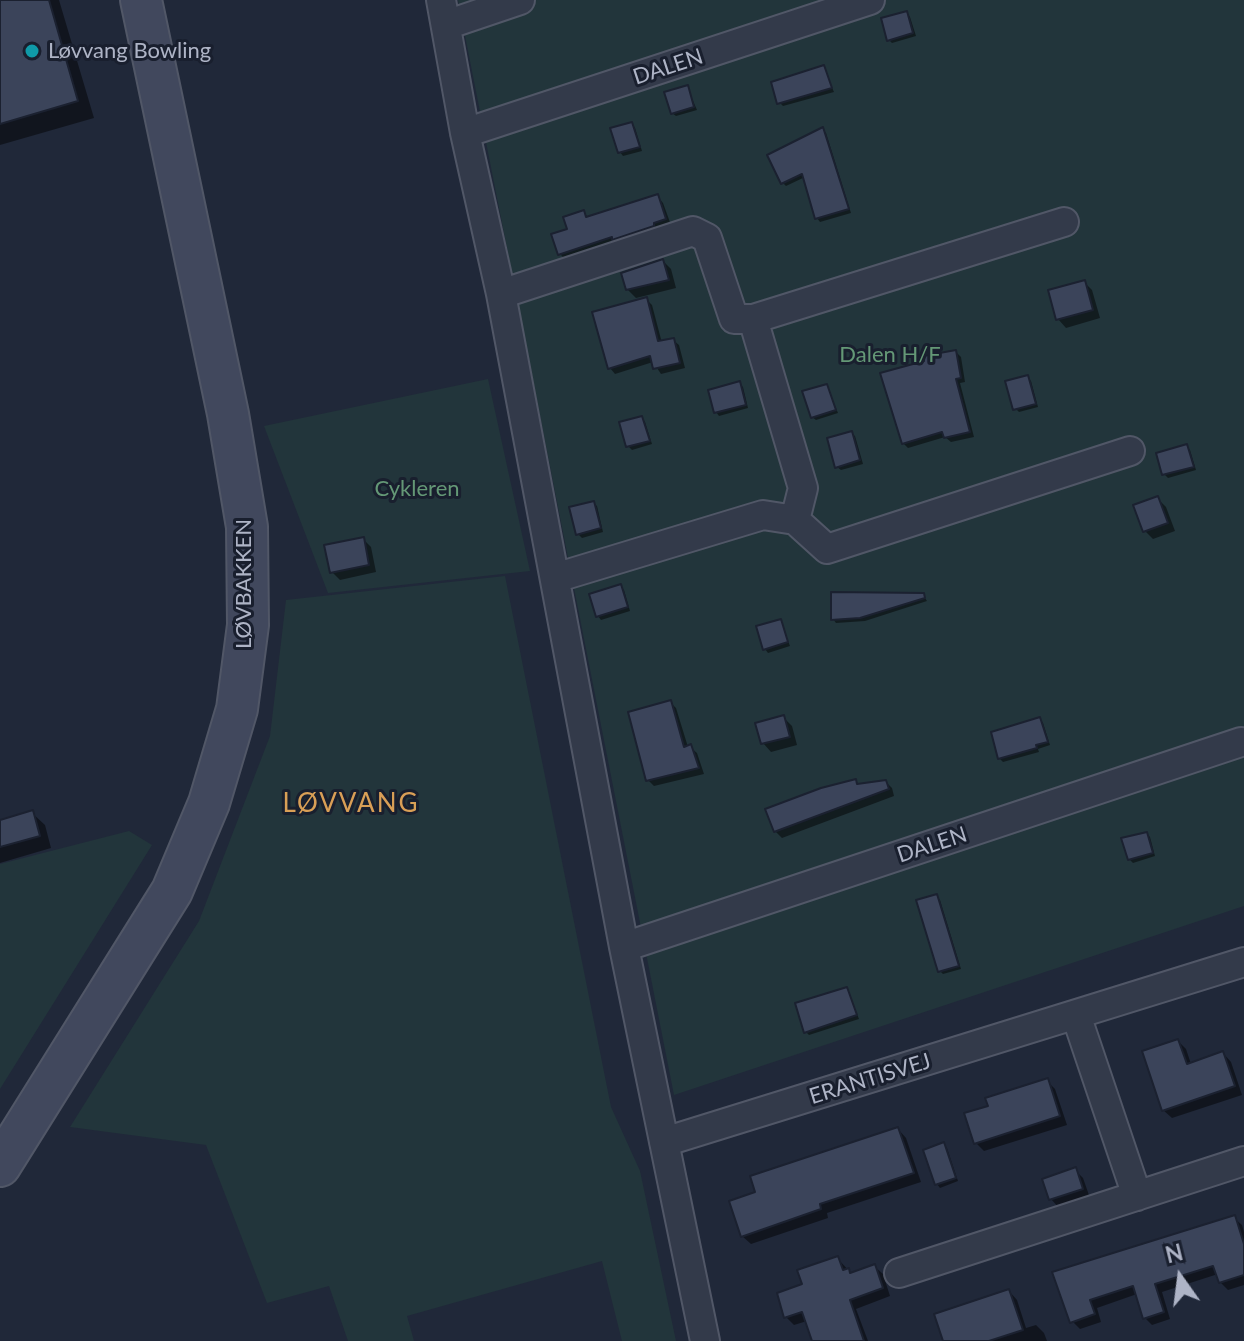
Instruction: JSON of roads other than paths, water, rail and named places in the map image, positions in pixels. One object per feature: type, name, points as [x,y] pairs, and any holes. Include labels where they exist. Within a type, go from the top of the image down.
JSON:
[{"type":"street","name":"LØVBAKKEN","points":[[0,1166],[172,891],[209,803],[237,709],[248,625],[247,527],[228,414],[141,0]]},
{"type":"street","points":[[520,0],[444,12],[465,133],[501,294],[624,947],[705,1341]]},
{"type":"street","name":"DALEN","points":[[465,133],[870,0]]},
{"type":"street","points":[[501,294],[693,231],[707,238],[734,319],[753,319],[1064,222]]},
{"type":"street","points":[[753,319],[803,488],[795,520]]},
{"type":"street","points":[[555,578],[763,515],[795,520],[827,549],[1130,451]]},
{"type":"street","name":"DALEN","points":[[624,947],[1241,742]]},
{"type":"street","name":"ERANTISVEJ","points":[[664,1142],[1244,962]]},
{"type":"street","points":[[1076,1015],[1137,1196]]},
{"type":"street","points":[[899,1273],[1244,1161]]},
{"type":"place","name":"Løvvang Bowling","points":[[32,51]]},
{"type":"district","name":"LØVVANG","points":[[351,804]]},
{"type":"park label","name":"Dalen H/F","points":[[890,355]]},
{"type":"park label","name":"Cykleren","points":[[417,489]]}]
